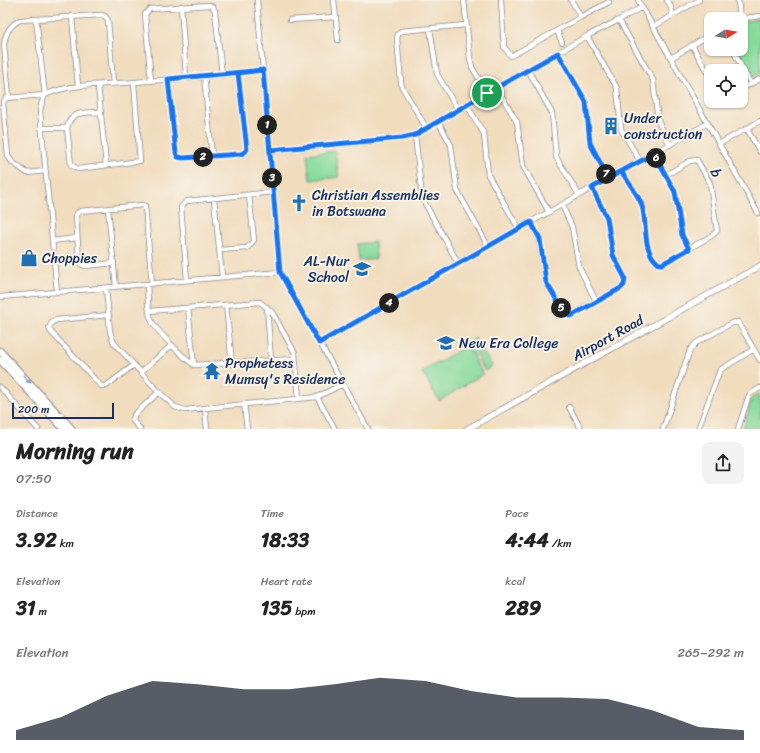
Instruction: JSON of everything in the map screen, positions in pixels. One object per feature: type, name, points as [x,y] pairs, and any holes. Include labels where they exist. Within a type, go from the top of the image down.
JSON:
[{"type":"highway","points":[[0,351],[72,429]]},
{"type":"highway","points":[[0,360],[64,429]]},
{"type":"main road","name":"Airport Road","points":[[467,429],[760,266]]},
{"type":"main road","points":[[474,429],[501,411]]},
{"type":"street","points":[[257,0],[280,272],[368,429]]},
{"type":"street","points":[[334,0],[338,40]]},
{"type":"street","points":[[464,0],[471,63],[487,93]]},
{"type":"street","points":[[501,0],[504,48],[510,56],[609,2]]},
{"type":"street","points":[[572,0],[581,17]]},
{"type":"street","points":[[638,0],[758,213]]},
{"type":"street","points":[[653,27],[699,0]]},
{"type":"street","points":[[738,0],[739,12]]},
{"type":"street","points":[[669,2],[673,15]]},
{"type":"street","points":[[151,81],[145,14],[150,9],[209,5],[213,7],[215,11],[222,74]]},
{"type":"street","points":[[181,6],[186,77]]},
{"type":"street","points":[[270,150],[402,138],[415,135],[642,6]]},
{"type":"street","points":[[72,16],[78,86]]},
{"type":"street","points":[[9,97],[4,45],[5,37],[13,25],[17,22],[36,19],[72,16],[105,16],[108,20],[112,84]]},
{"type":"street","points":[[748,18],[760,16]]},
{"type":"street","points":[[290,20],[335,17]]},
{"type":"street","points":[[36,19],[45,95],[40,111],[41,128],[57,292]]},
{"type":"street","points":[[619,20],[653,80],[658,121],[670,145]]},
{"type":"street","points":[[427,129],[402,87],[400,78],[398,34],[401,32],[466,25]]},
{"type":"street","points":[[430,29],[437,74],[458,110]]},
{"type":"street","points":[[557,31],[562,42]]},
{"type":"street","points":[[587,36],[617,88],[621,129],[640,161]]},
{"type":"street","points":[[671,58],[704,38]]},
{"type":"street","points":[[692,45],[704,66]]},
{"type":"street","points":[[558,53],[586,102],[590,143],[608,178]]},
{"type":"street","points":[[736,56],[751,84]]},
{"type":"street","points":[[45,171],[27,173],[10,160],[8,156],[3,103],[6,98],[45,95],[62,88],[78,86],[151,81],[263,70]]},
{"type":"street","points":[[528,70],[552,113],[556,157],[579,195]]},
{"type":"street","points":[[168,79],[176,153],[178,157],[183,158],[241,154],[247,149],[238,73]]},
{"type":"street","points":[[204,76],[212,156]]},
{"type":"street","points":[[748,86],[760,79]]},
{"type":"street","points":[[100,112],[77,114],[72,117],[67,128],[70,163],[73,167],[78,169],[140,161],[134,82]]},
{"type":"street","points":[[98,85],[106,165]]},
{"type":"street","points":[[497,88],[517,122],[523,166],[548,212]]},
{"type":"street","points":[[467,105],[484,134],[488,175],[518,229]]},
{"type":"street","points":[[438,121],[451,145],[457,190],[488,246]]},
{"type":"street","points":[[719,144],[760,121]]},
{"type":"street","points":[[319,343],[608,178],[708,123]]},
{"type":"street","points":[[41,128],[67,128]]},
{"type":"street","points":[[747,129],[760,152]]},
{"type":"street","points":[[415,135],[422,198],[458,263]]},
{"type":"street","points":[[621,171],[641,203],[647,245],[656,262],[659,264],[664,263],[689,249],[682,235],[675,192],[654,154]]},
{"type":"street","name":"b","points":[[666,176],[690,161],[697,160],[710,184],[717,231],[713,235],[689,249]]},
{"type":"street","points":[[531,222],[540,239],[546,282],[564,314],[571,316],[621,288],[625,281],[613,255],[607,218],[592,188]]},
{"type":"street","points":[[187,280],[181,207],[187,201],[274,192]]},
{"type":"street","points":[[220,250],[247,248],[254,240],[249,195]]},
{"type":"street","points":[[214,198],[222,277]]},
{"type":"street","points":[[562,205],[572,227],[579,267],[596,301]]},
{"type":"street","points":[[114,263],[85,266],[81,264],[79,260],[77,238],[77,213],[80,211],[145,206],[150,284],[149,311],[152,322],[172,345],[194,365],[232,364],[295,359]]},
{"type":"street","points":[[108,209],[116,287]]},
{"type":"street","points":[[52,241],[77,238]]},
{"type":"street","points":[[0,297],[280,272]]},
{"type":"street","points":[[106,288],[110,332],[114,343],[159,392],[177,408],[185,410],[317,397],[343,384]]},
{"type":"street","points":[[149,311],[258,302],[272,312],[293,349],[299,399]]},
{"type":"street","points":[[226,305],[232,364]]},
{"type":"street","points":[[266,307],[271,361]]},
{"type":"street","points":[[188,308],[194,365]]},
{"type":"street","points":[[109,315],[56,320],[52,322],[49,328],[101,386],[106,386],[134,365]]},
{"type":"street","points":[[663,429],[693,346],[736,322],[741,326],[760,360]]},
{"type":"street","points":[[141,372],[172,345]]},
{"type":"street","points":[[698,429],[720,370],[754,349]]},
{"type":"street","points":[[0,387],[38,429]]},
{"type":"street","points":[[738,429],[750,394],[760,388]]},
{"type":"street","points":[[140,429],[133,421],[134,415],[159,392]]},
{"type":"street","points":[[317,397],[334,429]]},
{"type":"street","points":[[244,404],[247,429]]},
{"type":"street","points":[[569,407],[581,429]]},
{"type":"street","points":[[205,408],[207,429]]},
{"type":"green space","points":[[760,19],[760,73],[755,76],[751,76],[748,70],[748,64],[745,64],[741,56],[748,56],[748,21]]},
{"type":"green space","points":[[335,151],[339,177],[310,180],[307,154]]},
{"type":"green space","points":[[375,242],[376,259],[359,261],[357,244]]},
{"type":"green space","points":[[475,338],[483,351],[475,357],[466,344]]},
{"type":"green space","points":[[466,346],[483,374],[439,401],[422,372]]},
{"type":"green space","points":[[484,353],[492,366],[485,371],[477,358]]},
{"type":"green space","points":[[759,394],[760,426],[754,429],[743,429],[752,398]]},
{"type":"place","name":"Under construction","points":[[611,126]]},
{"type":"place","name":"Christian Assemblies in Botswana","points":[[299,203]]},
{"type":"place","name":"Choppies","points":[[29,258]]},
{"type":"place","name":"AL-Nur School","points":[[362,269]]},
{"type":"place","name":"New Era College","points":[[446,343]]},
{"type":"place","name":"Prophetess Mumsy's Residence","points":[[212,371]]},
{"type":"route","points":[[487,93],[415,135],[402,138],[270,150],[263,70],[168,79],[176,153],[178,157],[183,158],[241,154],[247,149],[238,73],[263,70],[280,272],[319,343],[531,222],[540,239],[546,282],[564,314],[571,316],[621,288],[624,285],[625,278],[613,255],[606,215],[592,188],[608,178],[621,171],[654,154],[675,192],[682,235],[689,249],[662,264],[656,262],[647,245],[641,203],[621,171],[608,178],[589,140],[586,102],[558,53],[487,93]]}]
